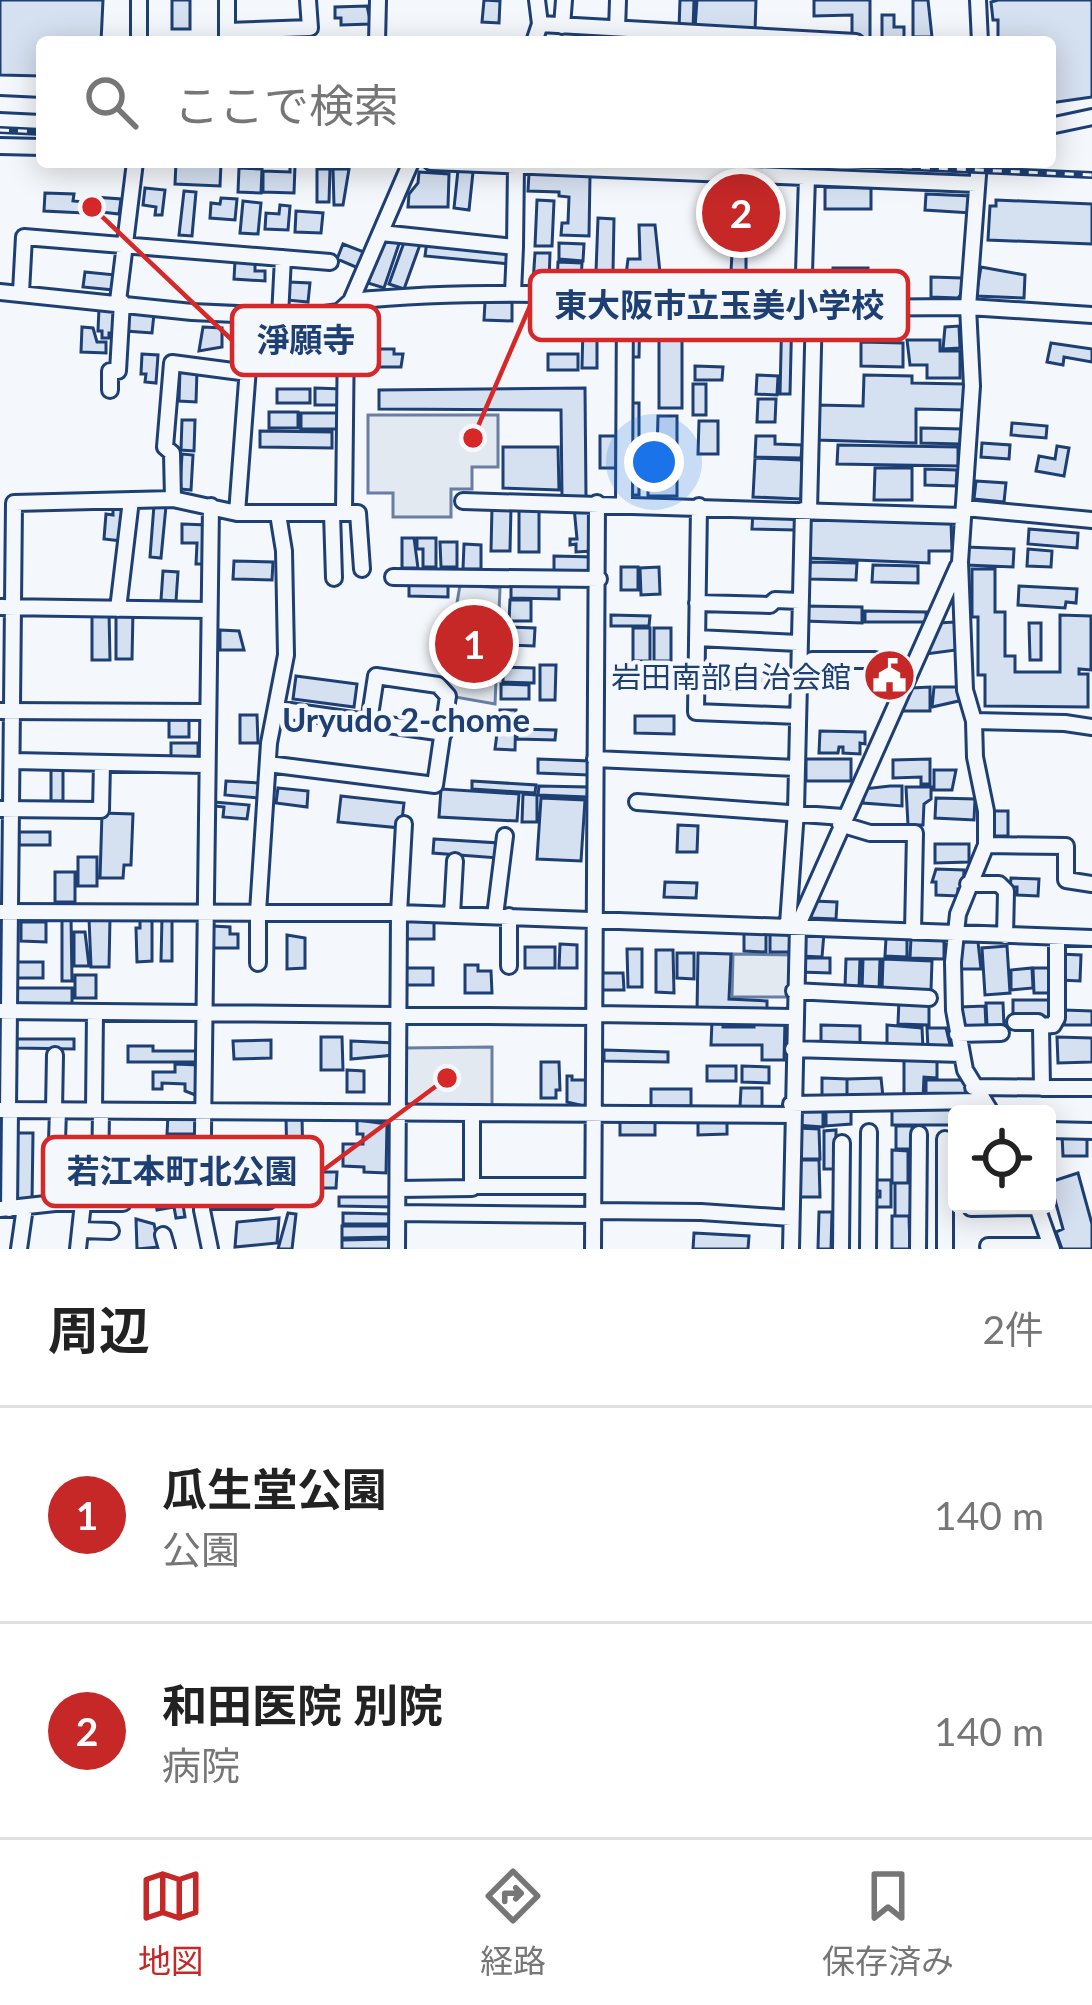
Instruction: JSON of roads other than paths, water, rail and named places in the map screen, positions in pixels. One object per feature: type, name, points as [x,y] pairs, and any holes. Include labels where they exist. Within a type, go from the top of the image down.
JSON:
[{"type":"street","points":[[139,0],[139,36]]},
{"type":"street","points":[[227,0],[227,36],[310,28],[308,0]]},
{"type":"street","points":[[377,36],[378,0]]},
{"type":"street","points":[[536,36],[540,24],[537,0]]},
{"type":"street","points":[[562,26],[564,0]]},
{"type":"street","points":[[617,30],[618,0]]},
{"type":"street","points":[[977,0],[980,36]]},
{"type":"street","points":[[540,24],[736,36]]},
{"type":"street","points":[[0,104],[36,106]]},
{"type":"street","points":[[1056,125],[1092,117]]},
{"type":"street","points":[[0,146],[36,146]]},
{"type":"street","points":[[110,390],[110,371],[118,371],[134,168]]},
{"type":"street","points":[[334,578],[345,307],[408,168]]},
{"type":"street","points":[[513,293],[516,168]]},
{"type":"street","points":[[668,168],[976,184]]},
{"type":"street","points":[[978,168],[968,307],[972,386],[960,562],[964,673],[986,812],[986,845],[968,884],[954,934],[957,1034],[982,1101]]},
{"type":"street","points":[[790,1249],[796,768],[806,510],[807,177]]},
{"type":"street","points":[[381,233],[514,247]]},
{"type":"street","points":[[21,292],[24,237],[330,262]]},
{"type":"street","points":[[280,316],[283,258]]},
{"type":"street","points":[[0,292],[280,316],[324,316],[345,307],[513,293],[1092,315]]},
{"type":"street","points":[[623,504],[625,297]]},
{"type":"street","points":[[237,512],[252,315]]},
{"type":"street","points":[[173,499],[169,482],[172,453],[165,447],[172,363],[248,373]]},
{"type":"street","points":[[19,1249],[11,1208],[6,1110],[6,809],[13,761],[7,711],[7,503],[173,499],[237,512],[358,513],[362,569]]},
{"type":"street","points":[[118,609],[130,500]]},
{"type":"street","points":[[463,501],[963,512],[1092,520]]},
{"type":"street","points":[[593,1249],[597,503]]},
{"type":"street","points":[[210,1249],[202,1201],[211,506]]},
{"type":"street","points":[[698,506],[696,712],[798,716]]},
{"type":"street","points":[[258,963],[268,764],[286,656],[284,551],[278,514]]},
{"type":"street","points":[[793,925],[960,562]]},
{"type":"street","points":[[393,577],[599,579]]},
{"type":"street","points":[[697,603],[800,601]]},
{"type":"street","points":[[6,607],[208,610]]},
{"type":"street","points":[[697,638],[800,643]]},
{"type":"street","points":[[812,660],[874,660],[876,684],[904,684]]},
{"type":"street","points":[[268,764],[435,785],[448,696],[438,685],[376,676],[369,722]]},
{"type":"street","points":[[275,709],[444,733]]},
{"type":"street","points":[[7,711],[206,712]]},
{"type":"street","points":[[974,721],[1092,727]]},
{"type":"street","points":[[595,759],[796,768]]},
{"type":"street","points":[[13,761],[206,765]]},
{"type":"street","points":[[6,809],[101,810],[102,763]]},
{"type":"street","points":[[637,802],[796,811],[870,833],[915,833],[913,932]]},
{"type":"street","points":[[398,1249],[399,913],[404,824]]},
{"type":"street","points":[[505,836],[502,916],[509,966]]},
{"type":"street","points":[[986,845],[1066,846],[1066,880],[1092,884]]},
{"type":"street","points":[[452,915],[455,861]]},
{"type":"street","points":[[968,884],[999,884],[1006,891],[1005,936]]},
{"type":"street","points":[[6,912],[399,913],[1092,938]]},
{"type":"street","points":[[1041,1026],[1053,1025],[1057,1018],[1057,938]]},
{"type":"street","points":[[794,991],[929,998]]},
{"type":"street","points":[[5,1011],[793,1017]]},
{"type":"street","points":[[95,1012],[100,1178]]},
{"type":"street","points":[[1015,1022],[1041,1026],[1042,1088]]},
{"type":"street","points":[[957,1034],[1000,1034]]},
{"type":"street","points":[[793,1049],[961,1054]]},
{"type":"street","points":[[55,1054],[55,1203]]},
{"type":"street","points":[[6,1110],[398,1114],[791,1110],[982,1101],[1042,1088],[1092,1088]]},
{"type":"street","points":[[472,1114],[472,1186]]},
{"type":"street","points":[[1056,1130],[1092,1131]]},
{"type":"street","points":[[868,1249],[869,1132]]},
{"type":"street","points":[[918,1249],[919,1134]]},
{"type":"street","points":[[945,1139],[945,1249]]},
{"type":"street","points":[[841,1249],[842,1142]]},
{"type":"street","points":[[202,1201],[268,1201],[269,1157]]},
{"type":"street","points":[[81,1178],[124,1178]]},
{"type":"street","points":[[398,1189],[593,1186]]},
{"type":"street","points":[[79,1249],[83,1203]]},
{"type":"street","points":[[11,1208],[123,1203]]},
{"type":"street","points":[[398,1213],[701,1211],[791,1218]]},
{"type":"street","points":[[988,1246],[1052,1248],[1040,1213]]},
{"type":"street","points":[[81,1230],[111,1232]]},
{"type":"railway","points":[[0,130],[36,132]]},
{"type":"railway","points":[[932,168],[1092,175]]},
{"type":"place","name":"淨願寺","points":[[92,207]]},
{"type":"place","name":"和田医院 別院","points":[[741,213]]},
{"type":"place","name":"東大阪市立玉美小学校","points":[[473,438]]},
{"type":"place","name":"瓜生堂公園","points":[[474,644]]},
{"type":"place","name":"岩田南部自治会館","points":[[890,676]]},
{"type":"place","name":"若江本町北公園","points":[[447,1078]]},
{"type":"district","name":"Uryudo 2-chome","points":[[406,719]]}]
